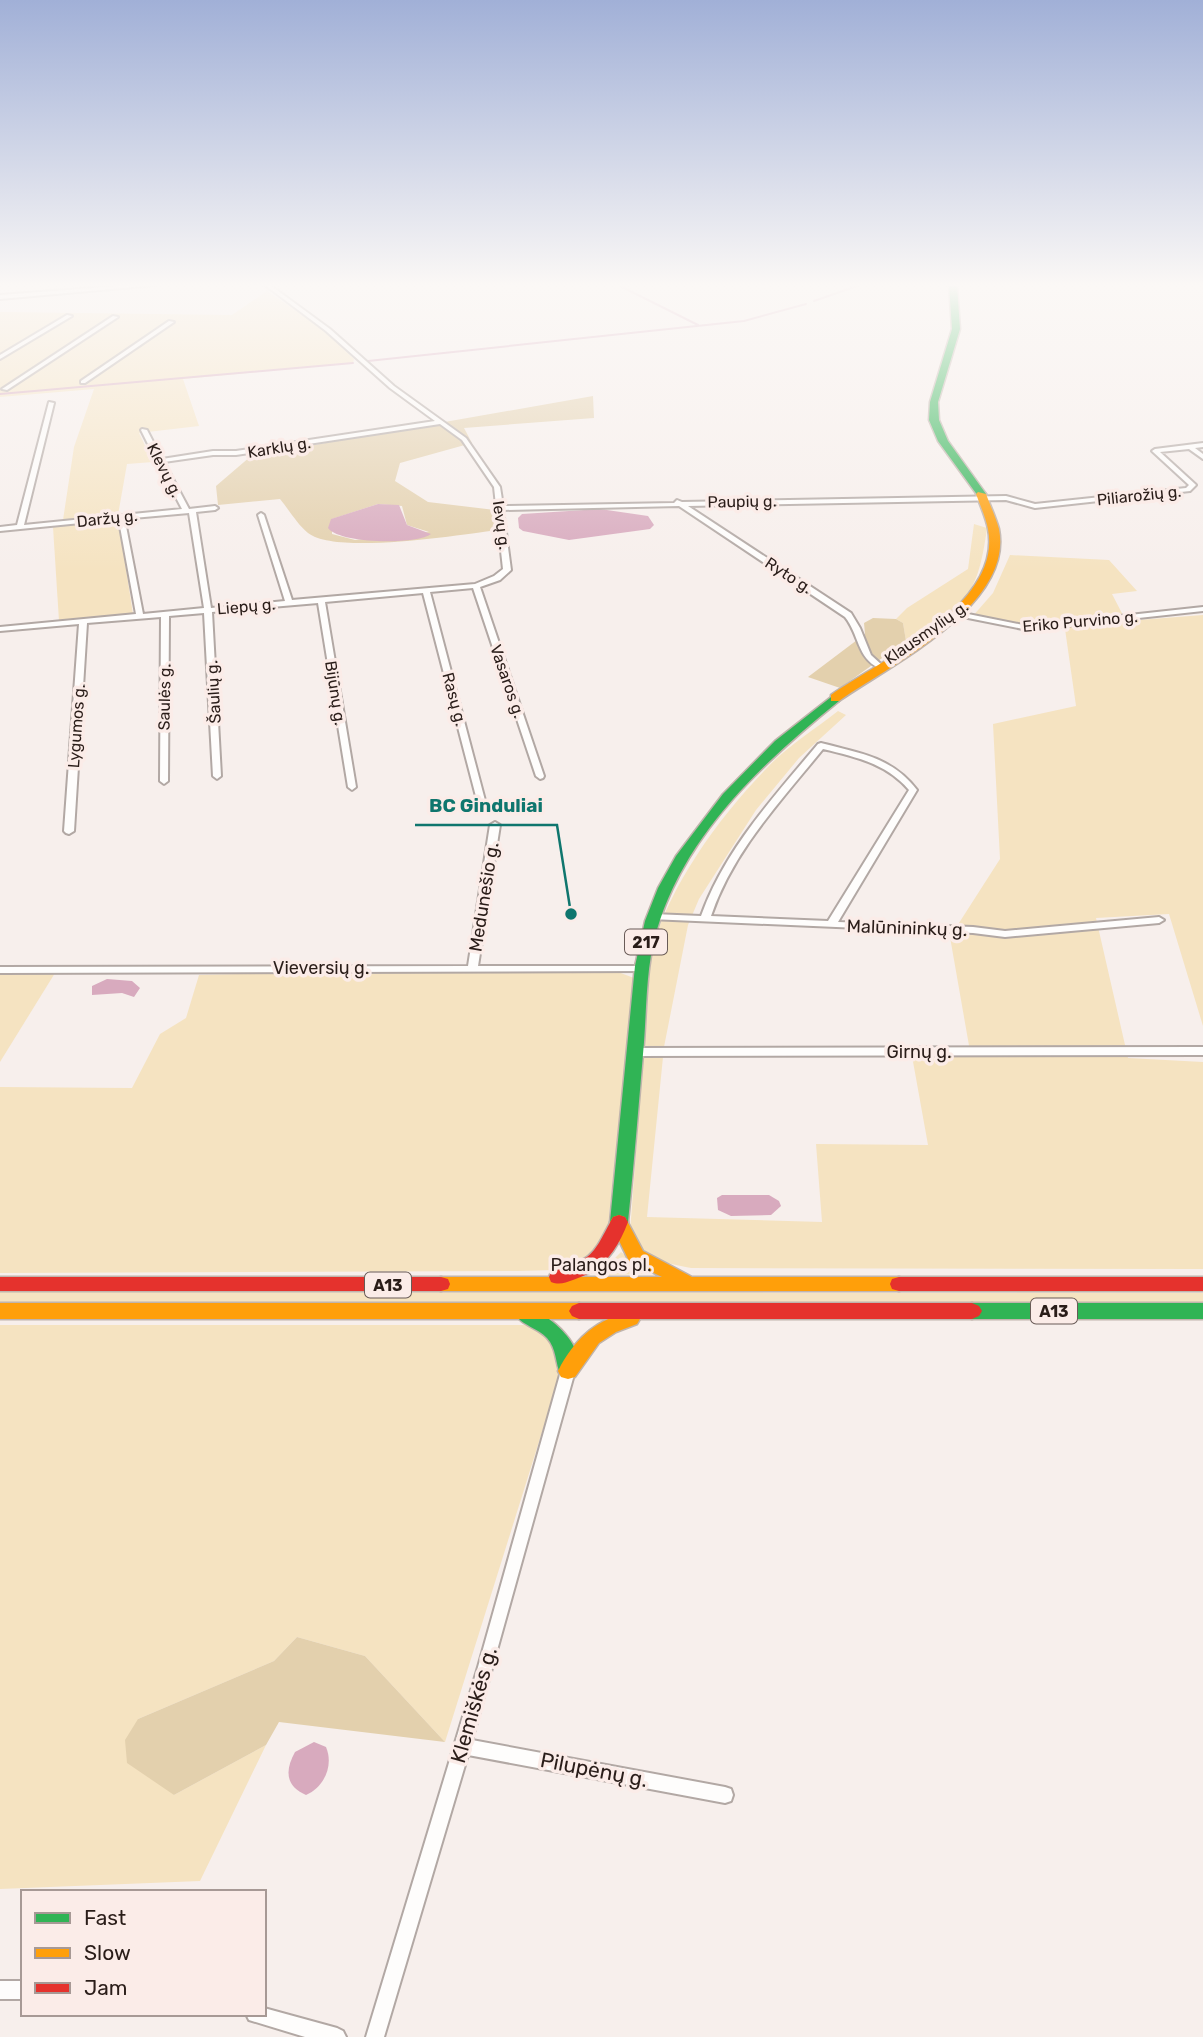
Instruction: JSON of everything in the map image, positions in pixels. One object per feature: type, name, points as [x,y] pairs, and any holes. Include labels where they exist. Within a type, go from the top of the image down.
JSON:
[{"type":"main road","name":"Klausmylių g.","points":[[653,917],[674,875],[719,810],[747,778],[810,718],[879,666],[958,614],[978,594],[989,570],[994,521],[985,499],[946,442],[933,415],[942,380]]},
{"type":"main road","name":"217","points":[[619,1222],[642,970],[653,917]]},
{"type":"main road","points":[[619,1222],[636,1256],[694,1284]]},
{"type":"main road","points":[[527,1285],[592,1268],[612,1248],[619,1222]]},
{"type":"main road","name":"Palangos pl.","points":[[0,1284],[1203,1284]]},
{"type":"main road","name":"A13","points":[[0,1311],[1203,1311]]},
{"type":"main road","points":[[519,1311],[546,1324],[563,1337],[568,1371]]},
{"type":"main road","points":[[568,1371],[587,1339],[604,1326],[691,1311]]},
{"type":"street","points":[[5,389],[19,380]]},
{"type":"street","name":"Ievų g.","points":[[387,380],[464,439],[497,487],[508,566],[492,580]]},
{"type":"street","points":[[20,527],[51,403]]},
{"type":"street","name":"Karklų g.","points":[[158,461],[212,453],[236,453],[442,422]]},
{"type":"street","name":"Klevų g.","points":[[144,430],[158,461],[189,510]]},
{"type":"street","name":"Piliarožių g.","points":[[985,499],[1006,498],[1035,506],[1188,490],[1193,485],[1155,451],[1203,445]]},
{"type":"street","points":[[1189,446],[1203,457]]},
{"type":"street","name":"Paupių g.","points":[[500,508],[677,502],[985,499]]},
{"type":"street","name":"Ryto g.","points":[[677,502],[848,615],[856,625],[866,657],[879,666]]},
{"type":"street","name":"Daržų g.","points":[[0,529],[215,508]]},
{"type":"street","name":"Šaulių g.","points":[[189,510],[208,609],[217,776]]},
{"type":"street","points":[[261,515],[289,602]]},
{"type":"street","points":[[121,521],[140,616]]},
{"type":"street","name":"Liepų g.","points":[[0,629],[476,586],[492,580]]},
{"type":"street","name":"Vasaros g.","points":[[476,586],[540,776]]},
{"type":"street","name":"Rasų g.","points":[[426,590],[483,808]]},
{"type":"street","name":"Bijūnų g.","points":[[321,600],[352,787]]},
{"type":"street","name":"Eriko Purvino g.","points":[[958,614],[1028,628],[1203,609]]},
{"type":"street","name":"Saulės g.","points":[[164,781],[165,614]]},
{"type":"street","name":"Lygumos g.","points":[[69,831],[83,621]]},
{"type":"street","points":[[705,919],[709,901],[746,840],[821,746],[875,760],[902,774],[913,790],[831,925]]},
{"type":"street","name":"Medunešio g.","points":[[473,968],[495,825]]},
{"type":"street","name":"Malūnininkų g.","points":[[653,917],[1005,934],[1159,920]]},
{"type":"street","name":"Vieversių g.","points":[[0,970],[642,970]]},
{"type":"street","name":"Girnų g.","points":[[635,1052],[1203,1051]]},
{"type":"street","name":"Klemiškės g.","points":[[375,2037],[463,1746],[568,1371]]},
{"type":"street","name":"Pilupėnų g.","points":[[463,1746],[725,1795]]},
{"type":"street","points":[[0,1990],[21,1990]]},
{"type":"street","points":[[262,2016],[337,2037]]},
{"type":"shaded area","points":[[0,380],[183,380],[199,426],[139,433],[153,462],[127,464],[118,515],[63,520],[74,447],[94,389],[0,397]]},
{"type":"shaded area","points":[[593,396],[594,418],[464,428],[472,443],[400,463],[395,481],[428,502],[495,510],[497,530],[399,542],[344,543],[308,533],[280,499],[218,505],[216,486],[251,456]],"holes":[[[378,504],[402,506],[407,525],[429,532],[355,540],[332,534],[332,519]]]},
{"type":"shaded area","points":[[378,504],[399,505],[407,525],[431,534],[410,540],[378,541],[347,537],[328,528],[331,519]]},
{"type":"shaded area","points":[[600,509],[648,516],[654,525],[650,529],[569,540],[519,528],[518,518],[522,514]]},
{"type":"shaded area","points":[[118,518],[133,614],[59,621],[53,527]]},
{"type":"shaded area","points":[[974,524],[987,528],[973,586],[955,607],[906,641],[903,623],[896,619],[907,608],[968,569]]},
{"type":"shaded area","points":[[1010,555],[1109,560],[1137,591],[1112,594],[1126,621],[1203,615],[1203,1026],[1169,914],[1096,918],[1128,1058],[1203,1062],[1203,1269],[691,1268],[656,1258],[642,1248],[630,1232],[651,951],[683,877],[713,831],[774,761],[838,711],[846,715],[799,758],[756,810],[699,899],[688,925],[664,1047],[647,1217],[822,1222],[816,1144],[928,1145],[912,1056],[971,1057],[950,937],[1000,859],[993,724],[1076,706],[1065,629],[1015,628],[972,617],[993,593]]},
{"type":"shaded area","points":[[873,618],[896,619],[903,623],[906,641],[840,688],[808,677],[865,634],[864,623]]},
{"type":"shaded area","points":[[346,971],[618,972],[634,978],[607,1235],[595,1256],[557,1270],[0,1273],[0,1087],[132,1088],[160,1034],[186,1018],[199,975]]},
{"type":"shaded area","points":[[0,973],[55,973],[0,1062]]},
{"type":"shaded area","points":[[107,979],[132,981],[140,988],[134,997],[122,993],[92,995],[92,986]]},
{"type":"shaded area","points":[[722,1195],[769,1195],[779,1201],[781,1206],[771,1215],[731,1216],[718,1210],[717,1198]]},
{"type":"shaded area","points":[[621,1252],[646,1271],[646,1274],[602,1275],[601,1272]]},
{"type":"shaded area","points":[[0,1292],[1203,1293],[1203,1302],[0,1302]]},
{"type":"shaded area","points":[[0,1325],[534,1325],[548,1333],[563,1365],[445,1742],[365,1656],[297,1637],[274,1661],[138,1719],[174,1795],[266,1745],[200,1881],[0,1889]]},
{"type":"shaded area","points":[[297,1637],[365,1656],[445,1742],[279,1722],[266,1745],[174,1795],[127,1763],[125,1740],[138,1719],[274,1661]]},
{"type":"shaded area","points":[[314,1742],[326,1747],[328,1768],[318,1787],[306,1795],[294,1787],[289,1771],[295,1752]]},
{"type":"waterway","points":[[0,394],[159,380]]},
{"type":"traffic: fast","points":[[941,380],[934,402],[934,420],[943,441],[981,494]]},
{"type":"traffic: fast","points":[[619,1222],[642,966],[652,921],[665,888],[704,825],[727,797],[780,744],[835,698]]},
{"type":"traffic: fast","points":[[972,1311],[1203,1311]]},
{"type":"traffic: fast","points":[[525,1314],[556,1335],[564,1350],[568,1370]]},
{"type":"traffic: slow","points":[[835,698],[925,639],[954,616],[977,591],[992,563],[994,531],[981,494]]},
{"type":"traffic: slow","points":[[619,1222],[636,1256],[684,1279]]},
{"type":"traffic: slow","points":[[441,1284],[899,1284]]},
{"type":"traffic: slow","points":[[0,1311],[579,1311]]},
{"type":"traffic: slow","points":[[568,1371],[586,1344],[600,1331],[630,1319]]},
{"type":"traffic: jam","points":[[558,1277],[581,1270],[597,1259],[610,1244],[619,1222]]},
{"type":"traffic: jam","points":[[0,1284],[441,1284]]},
{"type":"traffic: jam","points":[[899,1284],[1203,1284]]},
{"type":"traffic: jam","points":[[579,1311],[972,1311]]},
{"type":"place","name":"BC Ginduliai","points":[[571,914]]}]
